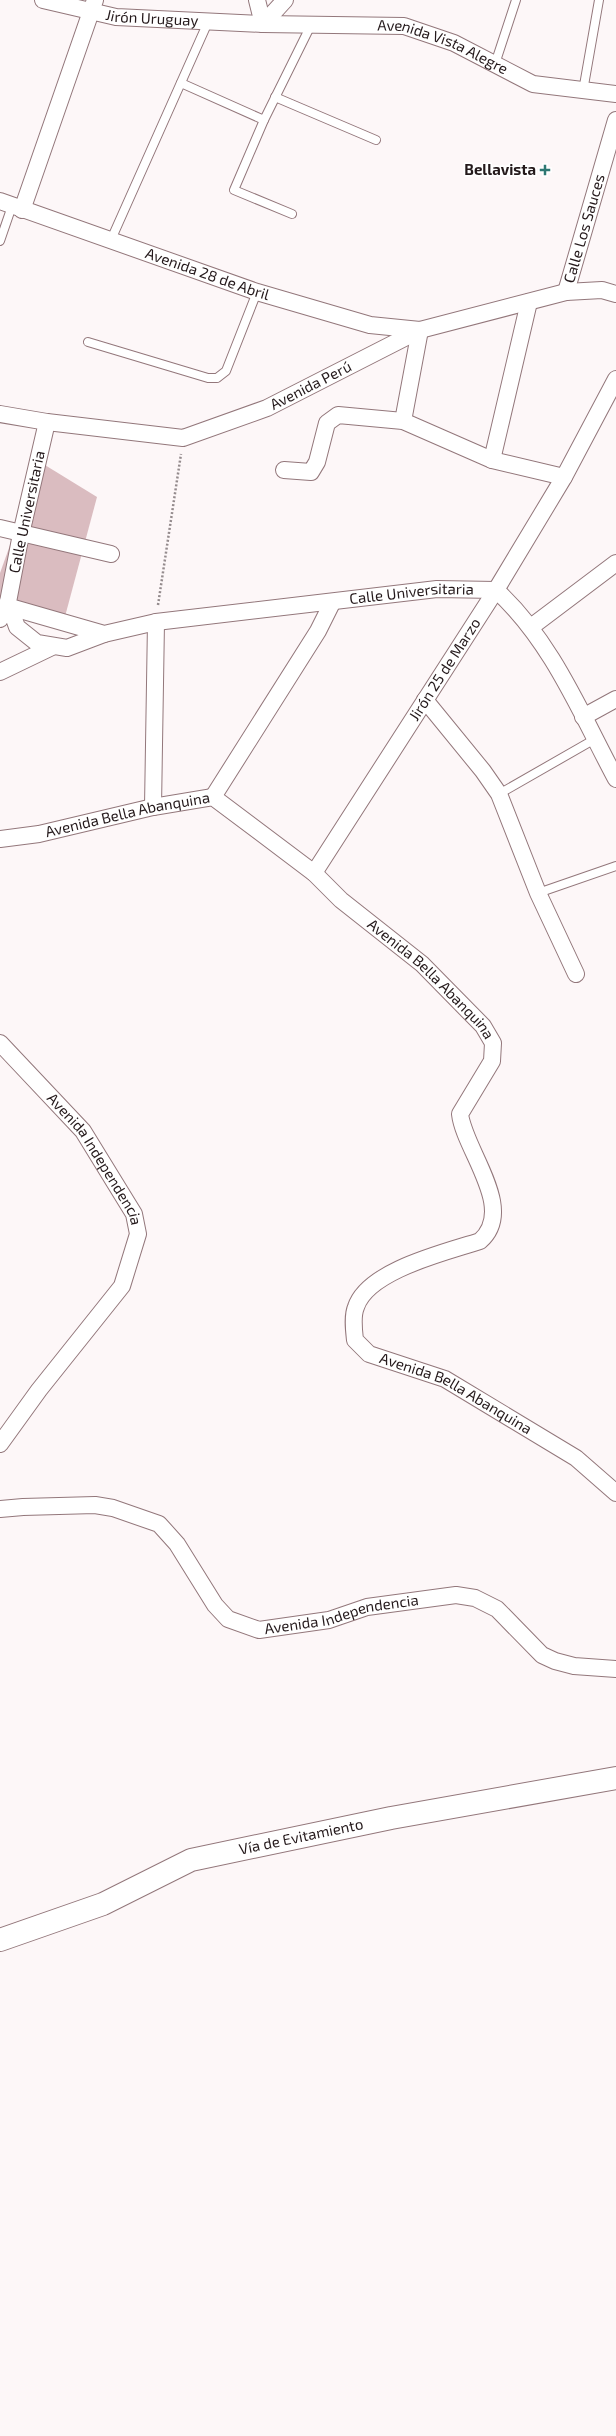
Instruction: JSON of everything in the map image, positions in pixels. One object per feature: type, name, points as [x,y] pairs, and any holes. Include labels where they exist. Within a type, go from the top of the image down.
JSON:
[{"type":"main road","name":"Vía de Evitamiento","points":[[0,1940],[103,1904],[190,1860],[391,1818],[616,1778]]},
{"type":"street","name":"Jirón Uruguay","points":[[43,0],[92,6],[116,17],[263,24]]},
{"type":"street","points":[[257,0],[263,24]]},
{"type":"street","points":[[263,24],[284,0]]},
{"type":"street","points":[[11,206],[92,6]]},
{"type":"street","name":"Avenida Vista Alegre","points":[[263,24],[404,26],[454,43],[533,84],[616,94]]},
{"type":"street","name":"Calle Los Sauces","points":[[566,292],[616,120]]},
{"type":"street","name":"Avenida 28 de Abril","points":[[11,206],[110,242],[257,292],[370,325],[420,330]]},
{"type":"street","name":"Avenida Perú","points":[[0,414],[47,422],[183,438],[267,408],[420,330],[566,292],[602,290],[616,294]]},
{"type":"street","points":[[492,460],[529,302]]},
{"type":"street","points":[[403,421],[420,330]]},
{"type":"street","name":"Jirón 25 de Marzo","points":[[314,873],[496,590],[564,477],[616,379]]},
{"type":"street","points":[[284,470],[311,472],[317,462],[327,423],[338,415],[403,421],[492,460],[564,477]]},
{"type":"street","name":"Calle Universitaria","points":[[0,619],[8,602],[21,534],[47,422]]},
{"type":"street","points":[[0,528],[111,554]]},
{"type":"street","points":[[531,627],[616,563]]},
{"type":"street","name":"Calle Universitaria","points":[[8,602],[17,627],[37,643],[52,647],[67,648],[85,643],[104,634],[156,622],[437,590],[496,590]]},
{"type":"street","points":[[496,590],[531,627],[556,666],[616,779]]},
{"type":"street","name":"Calle Universitaria","points":[[8,602],[16,610],[104,634]]},
{"type":"street","points":[[213,798],[318,631],[332,603]]},
{"type":"street","points":[[153,807],[156,622]]},
{"type":"street","name":"Calle Universitaria","points":[[0,672],[52,647]]},
{"type":"street","points":[[425,700],[483,771],[499,794],[538,893],[576,974]]},
{"type":"street","points":[[584,717],[616,700]]},
{"type":"street","name":"Avenida Bella Abanquina","points":[[0,839],[39,834],[153,807],[213,798],[314,873],[341,900],[422,964],[483,1026],[493,1043],[492,1061],[460,1114],[461,1124],[481,1167],[494,1209],[492,1226],[487,1236],[480,1241],[415,1263],[384,1278],[367,1290],[356,1307],[355,1340],[369,1354],[445,1379],[576,1458],[616,1492]]},
{"type":"street","name":"Avenida Independencia","points":[[0,1043],[83,1131],[134,1214],[138,1234],[122,1286],[39,1390],[0,1444]]},
{"type":"street","name":"Avenida Independencia","points":[[0,1509],[95,1505],[113,1508],[159,1524],[177,1544],[215,1604],[228,1619],[259,1630],[329,1620],[367,1607],[456,1595],[475,1598],[497,1609],[542,1655],[555,1661],[574,1666],[616,1669]]},
{"type":"lane","points":[[495,64],[516,0]]},
{"type":"lane","points":[[583,91],[599,0]]},
{"type":"lane","points":[[110,242],[208,22]]},
{"type":"lane","points":[[292,214],[234,190],[264,120],[311,25]]},
{"type":"lane","points":[[181,83],[264,120]]},
{"type":"lane","points":[[275,97],[376,140]]},
{"type":"lane","points":[[0,241],[11,206]]},
{"type":"lane","points":[[88,342],[208,378],[217,378],[226,371],[257,292]]},
{"type":"lane","points":[[499,794],[595,739]]},
{"type":"lane","points":[[538,893],[616,866]]},
{"type":"path","points":[[156,622],[183,438]]},
{"type":"shaded area","points":[[40,462],[97,497],[63,624],[0,609],[0,573]]},
{"type":"place","name":"Bellavista","points":[[545,170]]}]
